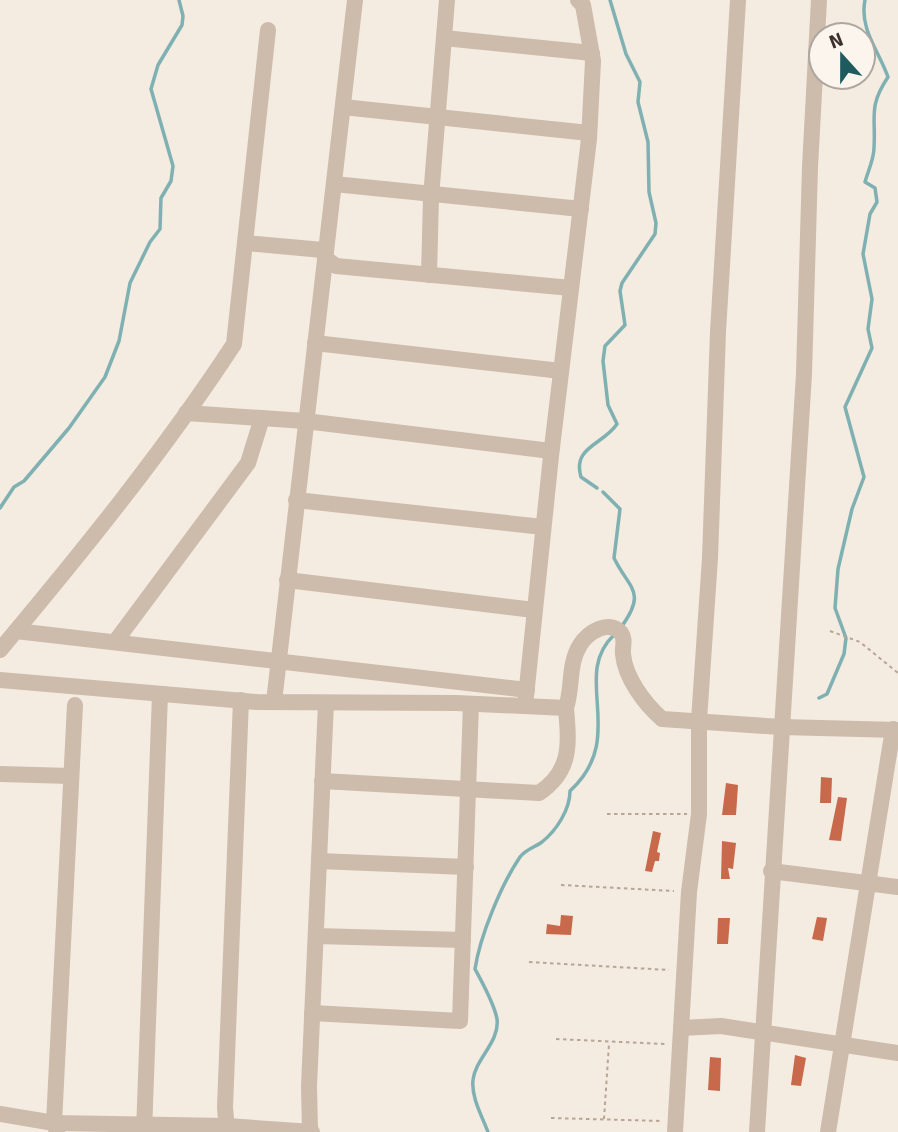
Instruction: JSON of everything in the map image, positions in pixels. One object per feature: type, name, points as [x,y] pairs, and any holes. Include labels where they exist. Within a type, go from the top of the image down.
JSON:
[{"type":"street","points":[[274,702],[355,0]]},
{"type":"street","points":[[429,275],[431,194],[447,0]]},
{"type":"street","points":[[526,698],[551,451],[589,133],[592,53],[583,5],[578,0]]},
{"type":"street","points":[[676,1127],[689,892],[699,814],[699,720],[710,558],[718,332],[738,0]]},
{"type":"street","points":[[757,1132],[771,871],[804,374],[819,0]]},
{"type":"street","points":[[0,650],[186,413],[234,344],[268,30]]},
{"type":"street","points":[[444,38],[592,53]]},
{"type":"street","points":[[343,107],[589,133]]},
{"type":"street","points":[[334,184],[581,209]]},
{"type":"street","points":[[245,243],[323,250],[325,258],[336,266],[571,288]]},
{"type":"street","points":[[315,343],[561,370]]},
{"type":"street","points":[[186,413],[305,421],[551,451]]},
{"type":"street","points":[[115,642],[248,463],[262,418]]},
{"type":"street","points":[[296,500],[543,527]]},
{"type":"street","points":[[287,580],[534,610]]},
{"type":"street","points":[[323,781],[540,793],[554,783],[570,750],[566,708],[570,694],[570,676],[579,645],[591,632],[608,626],[619,630],[624,638],[623,655],[628,671],[648,707],[662,719],[781,727],[896,729],[828,1132]]},
{"type":"street","points":[[16,631],[278,659],[526,698],[566,708]]},
{"type":"street","points":[[0,680],[274,702],[471,704],[526,698]]},
{"type":"street","points":[[144,1129],[160,694]]},
{"type":"street","points":[[227,1129],[225,1107],[241,700]]},
{"type":"street","points":[[0,1114],[49,1127],[311,1131],[312,1013],[326,703]]},
{"type":"street","points":[[312,1013],[460,1021],[471,704]]},
{"type":"street","points":[[49,1127],[75,705]]},
{"type":"street","points":[[0,774],[71,776]]},
{"type":"street","points":[[319,861],[466,867]]},
{"type":"street","points":[[771,871],[898,887]]},
{"type":"street","points":[[316,936],[463,940]]},
{"type":"street","points":[[681,1028],[721,1026],[842,1046],[898,1052]]},
{"type":"path","points":[[830,631],[860,642],[898,673]]},
{"type":"path","points":[[607,814],[699,814]]},
{"type":"path","points":[[561,885],[689,892]]},
{"type":"path","points":[[529,962],[684,971]]},
{"type":"path","points":[[556,1040],[680,1045]]},
{"type":"path","points":[[604,1120],[609,1042]]},
{"type":"path","points":[[551,1118],[676,1127]]},
{"type":"building","points":[[821,777],[832,778],[831,803],[820,803]]},
{"type":"building","points":[[726,783],[738,785],[736,815],[722,815]]},
{"type":"building","points":[[838,797],[847,798],[841,841],[829,840]]},
{"type":"building","points":[[653,831],[661,833],[657,852],[660,853],[659,861],[655,861],[652,872],[645,871]]},
{"type":"building","points":[[722,841],[736,843],[733,869],[728,868],[730,879],[721,879]]},
{"type":"building","points":[[561,915],[573,916],[571,935],[546,934],[547,924],[560,926]]},
{"type":"building","points":[[817,917],[827,918],[823,941],[812,939]]},
{"type":"building","points":[[718,918],[730,918],[728,944],[717,944]]},
{"type":"building","points":[[795,1055],[806,1058],[801,1086],[791,1085]]},
{"type":"building","points":[[710,1057],[721,1058],[720,1091],[708,1090]]},
{"type":"waterway","points":[[0,508],[14,487],[24,481],[69,428],[105,377],[119,341],[130,283],[150,242],[160,229],[161,198],[171,181],[173,166],[151,89],[158,65],[182,25],[179,0]]},
{"type":"waterway","points":[[597,488],[581,477],[579,467],[581,459],[590,447],[617,424],[608,405],[603,361],[605,346],[625,325],[620,291],[622,283],[655,234],[656,223],[649,192],[648,142],[638,102],[640,82],[626,54],[610,0]]},
{"type":"waterway","points":[[819,698],[827,694],[844,654],[846,638],[835,608],[838,569],[852,509],[864,477],[845,407],[872,348],[868,329],[872,299],[863,254],[870,214],[877,202],[875,188],[865,182],[874,152],[875,104],[888,77],[867,30],[865,0]]},
{"type":"waterway","points":[[603,492],[620,509],[614,558],[630,584],[634,597],[633,605],[622,626]]},
{"type":"waterway","points":[[488,1132],[475,1100],[473,1086],[475,1072],[497,1027],[491,1000],[475,969],[481,942],[492,911],[513,868],[527,850],[542,842],[557,825],[568,805],[570,791],[587,770],[596,750],[597,669],[602,651],[614,635]]}]
